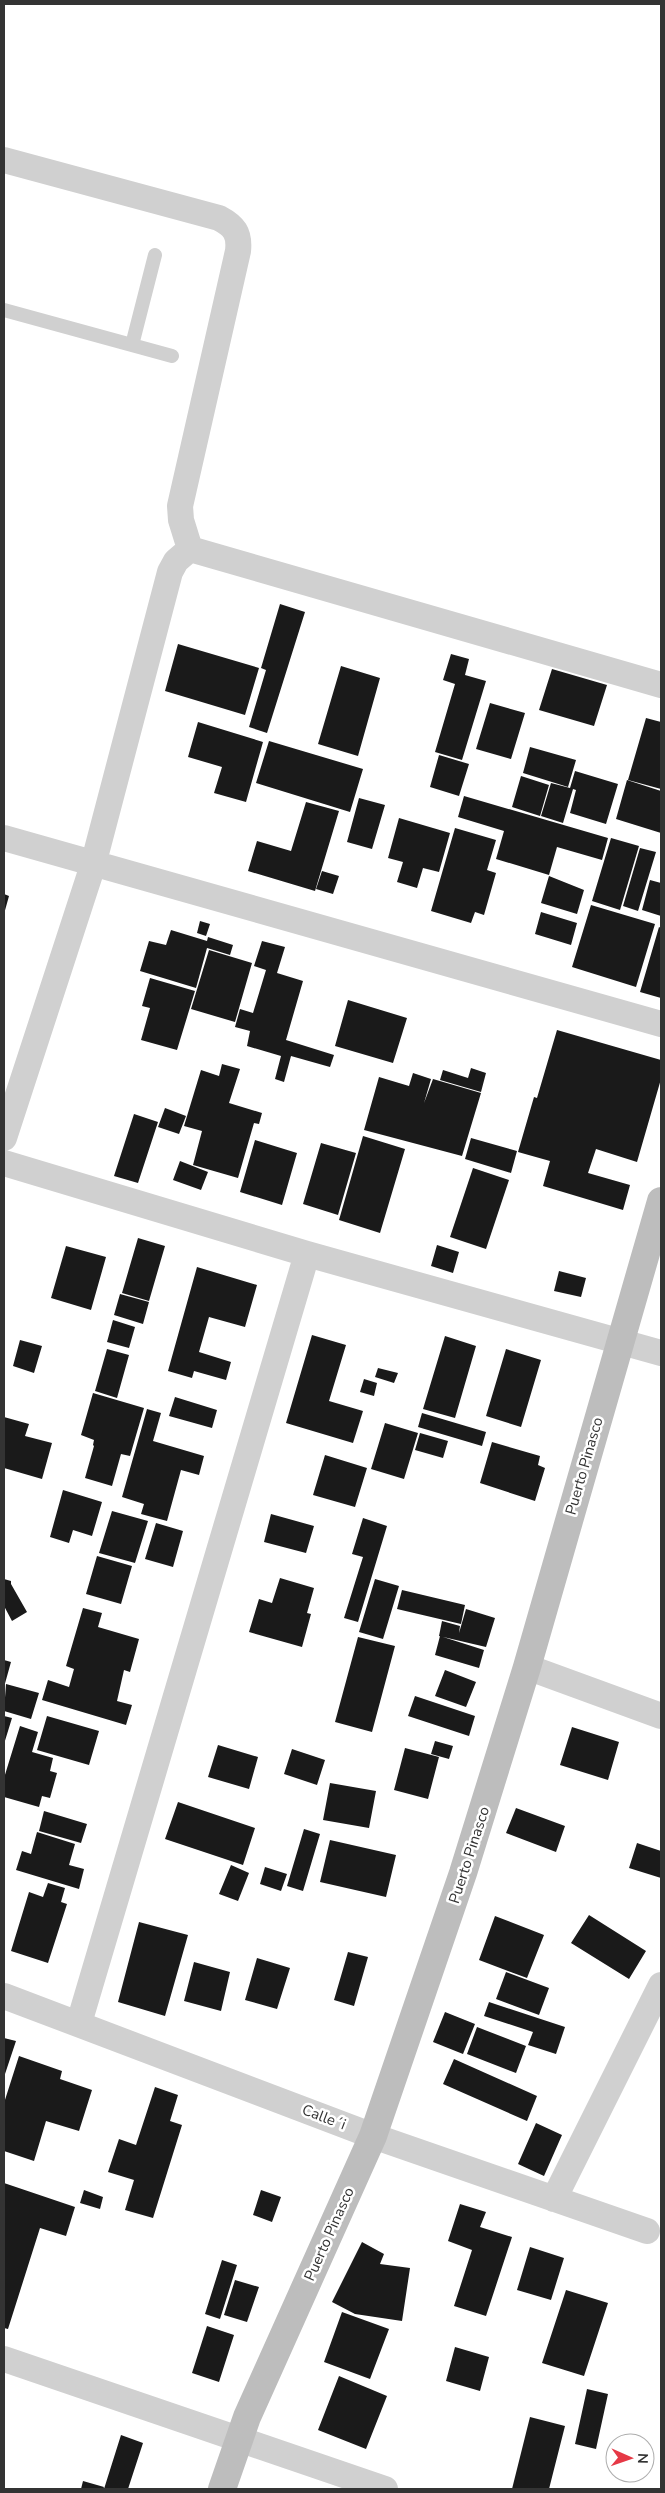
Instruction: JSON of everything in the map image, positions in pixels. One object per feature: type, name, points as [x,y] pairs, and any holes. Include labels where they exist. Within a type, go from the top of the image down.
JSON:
[{"type":"street","points":[[4,160],[219,218],[231,225],[238,235],[238,251],[180,506],[181,520],[190,549]]},
{"type":"street","points":[[190,549],[661,685]]},
{"type":"street","points":[[4,1138],[93,865],[170,572],[176,561],[190,549]]},
{"type":"street","points":[[4,838],[93,865],[661,1024]]},
{"type":"street","points":[[4,1163],[307,1254],[661,1353]]},
{"type":"street","name":"Puerto Pinasco","points":[[222,2489],[248,2417],[373,2136],[463,1874],[527,1668],[661,1201]]},
{"type":"street","points":[[79,2023],[307,1254]]},
{"type":"street","points":[[527,1668],[661,1716]]},
{"type":"street","points":[[554,2199],[661,1985]]},
{"type":"street","name":"Calle´i","points":[[4,1996],[373,2136],[647,2231]]},
{"type":"street","points":[[4,2359],[385,2489]]},
{"type":"lane","points":[[132,346],[154,255]]},
{"type":"lane","points":[[4,310],[172,356]]},
{"type":"building","points":[[280,604],[305,612],[267,733],[249,727],[266,670],[261,668]]},
{"type":"building","points":[[178,644],[259,668],[245,715],[165,691]]},
{"type":"building","points":[[451,654],[469,659],[465,675],[486,681],[462,760],[435,752],[455,684],[443,680]]},
{"type":"building","points":[[341,666],[380,678],[358,756],[318,744]]},
{"type":"building","points":[[552,669],[607,685],[594,726],[539,710]]},
{"type":"building","points":[[490,703],[525,713],[511,759],[476,749]]},
{"type":"building","points":[[646,718],[661,722],[661,789],[628,780]]},
{"type":"building","points":[[198,722],[263,742],[246,802],[214,793],[222,767],[188,757]]},
{"type":"building","points":[[269,741],[363,769],[350,812],[256,783]]},
{"type":"building","points":[[530,747],[576,760],[568,787],[523,773]]},
{"type":"building","points":[[439,755],[469,764],[459,796],[430,787]]},
{"type":"building","points":[[575,771],[618,784],[606,824],[570,813],[576,790],[573,789],[563,823],[541,816],[551,783],[570,788]]},
{"type":"building","points":[[521,776],[549,785],[540,816],[512,807]]},
{"type":"building","points":[[627,780],[661,791],[661,833],[616,819]]},
{"type":"building","points":[[464,796],[608,838],[602,860],[557,847],[549,875],[496,859],[504,831],[458,817]]},
{"type":"building","points":[[359,798],[385,805],[372,849],[347,842]]},
{"type":"building","points":[[306,802],[339,811],[315,891],[248,871],[257,841],[291,851]]},
{"type":"building","points":[[399,818],[450,833],[439,872],[423,868],[417,888],[397,882],[403,862],[388,858]]},
{"type":"building","points":[[455,828],[496,840],[487,870],[496,873],[484,915],[475,912],[471,923],[431,911]]},
{"type":"building","points":[[611,838],[639,846],[620,910],[592,901]]},
{"type":"building","points":[[640,848],[656,852],[638,911],[623,906]]},
{"type":"building","points":[[322,871],[339,876],[333,894],[316,889]]},
{"type":"building","points":[[549,876],[584,890],[577,914],[541,903]]},
{"type":"building","points":[[650,880],[661,883],[661,916],[642,910]]},
{"type":"building","points":[[4,894],[9,896],[4,914]]},
{"type":"building","points":[[591,905],[655,924],[636,987],[572,967]]},
{"type":"building","points":[[541,912],[577,923],[571,945],[535,934]]},
{"type":"building","points":[[200,921],[210,924],[206,936],[197,933]]},
{"type":"building","points":[[659,927],[661,928],[661,998],[640,992]]},
{"type":"building","points":[[171,930],[207,941],[208,937],[233,945],[230,955],[207,948],[196,988],[140,971],[149,941],[166,945]]},
{"type":"building","points":[[262,941],[285,947],[277,973],[303,981],[286,1040],[334,1055],[330,1067],[291,1056],[284,1082],[275,1079],[281,1056],[247,1046],[250,1031],[235,1027],[240,1009],[253,1013],[266,970],[254,966]]},
{"type":"building","points":[[209,950],[252,963],[235,1022],[191,1009]]},
{"type":"building","points":[[150,978],[195,991],[177,1050],[141,1040],[150,1008],[142,1006]]},
{"type":"building","points":[[348,1000],[407,1018],[393,1063],[335,1046]]},
{"type":"building","points":[[557,1030],[661,1060],[661,1079],[637,1162],[596,1149],[588,1173],[630,1185],[623,1210],[543,1186],[550,1161],[518,1152],[534,1097],[537,1098]]},
{"type":"building","points":[[222,1064],[240,1069],[229,1103],[262,1113],[259,1124],[254,1123],[238,1178],[193,1165],[202,1131],[184,1126],[201,1070],[219,1076]]},
{"type":"building","points":[[471,1068],[486,1073],[481,1092],[440,1080],[443,1070],[468,1078]]},
{"type":"building","points":[[413,1073],[431,1079],[424,1103],[433,1079],[481,1093],[462,1156],[364,1130],[379,1077],[409,1086]]},
{"type":"building","points":[[165,1108],[186,1116],[179,1134],[158,1127]]},
{"type":"building","points":[[134,1114],[158,1122],[138,1183],[114,1176]]},
{"type":"building","points":[[363,1136],[405,1149],[380,1233],[339,1220]]},
{"type":"building","points":[[471,1138],[517,1151],[511,1173],[465,1159]]},
{"type":"building","points":[[255,1140],[297,1153],[282,1205],[240,1192]]},
{"type":"building","points":[[321,1143],[356,1153],[338,1215],[303,1204]]},
{"type":"building","points":[[180,1161],[208,1172],[201,1190],[173,1180]]},
{"type":"building","points":[[473,1168],[509,1180],[486,1249],[450,1237]]},
{"type":"building","points":[[138,1238],[165,1246],[149,1301],[122,1293]]},
{"type":"building","points":[[437,1245],[459,1252],[453,1273],[431,1266]]},
{"type":"building","points":[[66,1246],[106,1257],[91,1310],[51,1298]]},
{"type":"building","points":[[197,1267],[257,1285],[245,1327],[209,1317],[199,1352],[231,1362],[226,1380],[194,1371],[192,1378],[168,1371]]},
{"type":"building","points":[[559,1271],[586,1278],[581,1297],[554,1291]]},
{"type":"building","points":[[120,1294],[149,1302],[143,1324],[114,1315]]},
{"type":"building","points":[[113,1320],[135,1327],[129,1348],[107,1342]]},
{"type":"building","points":[[312,1335],[346,1345],[329,1401],[363,1411],[353,1443],[286,1423]]},
{"type":"building","points":[[445,1336],[476,1346],[455,1418],[423,1409]]},
{"type":"building","points":[[20,1340],[42,1346],[34,1373],[13,1366]]},
{"type":"building","points":[[107,1349],[129,1355],[117,1398],[95,1391]]},
{"type":"building","points":[[506,1349],[541,1360],[521,1427],[486,1416]]},
{"type":"building","points":[[378,1368],[398,1373],[394,1383],[375,1377]]},
{"type":"building","points":[[364,1379],[377,1383],[374,1396],[360,1392]]},
{"type":"building","points":[[93,1393],[144,1408],[130,1456],[121,1454],[112,1486],[85,1478],[94,1440],[81,1435]]},
{"type":"building","points":[[175,1397],[217,1410],[212,1428],[169,1416]]},
{"type":"building","points":[[147,1409],[161,1413],[153,1441],[204,1456],[199,1475],[181,1470],[167,1521],[141,1514],[144,1504],[122,1497]]},
{"type":"building","points":[[422,1413],[486,1432],[482,1446],[418,1427]]},
{"type":"building","points":[[4,1417],[29,1424],[25,1436],[52,1443],[42,1479],[4,1468]]},
{"type":"building","points":[[385,1423],[418,1433],[404,1479],[371,1469]]},
{"type":"building","points":[[420,1433],[448,1441],[443,1458],[415,1450]]},
{"type":"building","points":[[492,1442],[540,1456],[538,1465],[545,1468],[535,1501],[480,1483]]},
{"type":"building","points":[[325,1455],[367,1468],[355,1507],[313,1495]]},
{"type":"building","points":[[63,1490],[102,1502],[92,1536],[73,1530],[69,1543],[50,1537]]},
{"type":"building","points":[[112,1511],[148,1521],[135,1563],[99,1553]]},
{"type":"building","points":[[271,1514],[314,1526],[306,1553],[264,1542]]},
{"type":"building","points":[[363,1518],[387,1526],[358,1622],[344,1618],[363,1557],[352,1554]]},
{"type":"building","points":[[156,1523],[183,1531],[173,1567],[145,1559]]},
{"type":"building","points":[[97,1556],[132,1566],[121,1604],[86,1594]]},
{"type":"building","points":[[280,1578],[314,1588],[307,1613],[311,1614],[302,1647],[249,1632],[259,1599],[272,1603]]},
{"type":"building","points":[[4,1579],[11,1581],[27,1612],[12,1621],[4,1606]]},
{"type":"building","points":[[375,1579],[399,1586],[383,1639],[359,1632]]},
{"type":"building","points":[[402,1590],[465,1605],[461,1624],[397,1609]]},
{"type":"building","points":[[83,1608],[102,1613],[98,1627],[139,1639],[130,1672],[124,1670],[117,1701],[132,1705],[126,1725],[42,1700],[48,1680],[69,1687],[74,1669],[66,1666]]},
{"type":"building","points":[[466,1609],[495,1618],[486,1647],[439,1636],[442,1621],[460,1626],[459,1633]]},
{"type":"building","points":[[440,1636],[484,1650],[479,1668],[435,1655]]},
{"type":"building","points":[[358,1637],[395,1646],[372,1732],[335,1722]]},
{"type":"building","points":[[4,1660],[11,1662],[4,1687]]},
{"type":"building","points":[[445,1670],[476,1682],[466,1707],[435,1696]]},
{"type":"building","points":[[6,1684],[39,1693],[31,1719],[4,1711]]},
{"type":"building","points":[[415,1696],[475,1716],[469,1736],[408,1716]]},
{"type":"building","points":[[4,1716],[12,1718],[4,1744]]},
{"type":"building","points":[[47,1716],[99,1731],[89,1765],[37,1750]]},
{"type":"building","points":[[20,1726],[38,1732],[32,1752],[53,1758],[50,1771],[57,1773],[50,1798],[42,1796],[39,1807],[4,1797],[4,1778]]},
{"type":"building","points":[[572,1727],[619,1742],[608,1780],[560,1765]]},
{"type":"building","points":[[435,1741],[453,1746],[449,1759],[431,1754]]},
{"type":"building","points":[[218,1745],[258,1757],[249,1789],[208,1777]]},
{"type":"building","points":[[405,1748],[439,1757],[428,1799],[394,1790]]},
{"type":"building","points":[[292,1749],[325,1760],[317,1785],[284,1774]]},
{"type":"building","points":[[330,1783],[376,1791],[369,1828],[323,1820]]},
{"type":"building","points":[[178,1802],[255,1828],[243,1865],[165,1839]]},
{"type":"building","points":[[516,1808],[565,1826],[556,1852],[506,1833]]},
{"type":"building","points":[[44,1811],[87,1824],[81,1843],[39,1831]]},
{"type":"building","points":[[304,1829],[320,1834],[303,1891],[287,1886]]},
{"type":"building","points":[[37,1832],[75,1844],[69,1865],[84,1869],[79,1889],[16,1870],[22,1851],[31,1854]]},
{"type":"building","points":[[330,1840],[396,1855],[386,1897],[320,1882]]},
{"type":"building","points":[[637,1843],[661,1851],[661,1878],[629,1868]]},
{"type":"building","points":[[231,1865],[249,1873],[238,1901],[219,1894]]},
{"type":"building","points":[[265,1867],[287,1874],[281,1891],[260,1884]]},
{"type":"building","points":[[48,1883],[65,1888],[61,1902],[67,1904],[48,1963],[11,1951],[29,1892],[43,1897]]},
{"type":"building","points":[[589,1915],[646,1951],[629,1979],[571,1943]]},
{"type":"building","points":[[495,1916],[544,1935],[527,1978],[479,1960]]},
{"type":"building","points":[[139,1922],[188,1935],[165,2016],[118,2002]]},
{"type":"building","points":[[348,1952],[368,1957],[354,2006],[334,2000]]},
{"type":"building","points":[[257,1958],[290,1968],[277,2009],[245,2000]]},
{"type":"building","points":[[194,1962],[230,1972],[221,2011],[184,2001]]},
{"type":"building","points":[[506,1972],[549,1988],[539,2015],[496,1999]]},
{"type":"building","points":[[489,2002],[565,2027],[556,2054],[528,2045],[533,2032],[484,2016]]},
{"type":"building","points":[[445,2012],[475,2024],[463,2054],[433,2042]]},
{"type":"building","points":[[477,2027],[526,2046],[516,2073],[467,2054]]},
{"type":"building","points":[[4,2038],[16,2041],[4,2077]]},
{"type":"building","points":[[19,2056],[62,2071],[60,2079],[92,2090],[79,2131],[46,2121],[34,2161],[4,2151],[4,2103]]},
{"type":"building","points":[[454,2059],[537,2096],[527,2121],[443,2084]]},
{"type":"building","points":[[155,2087],[178,2095],[170,2121],[182,2125],[153,2218],[125,2210],[134,2180],[108,2172],[119,2139],[136,2145]]},
{"type":"building","points":[[536,2123],[562,2135],[544,2176],[518,2164]]},
{"type":"building","points":[[4,2183],[75,2207],[66,2236],[40,2228],[8,2329],[4,2328]]},
{"type":"building","points":[[84,2190],[103,2197],[100,2209],[80,2203]]},
{"type":"building","points":[[261,2190],[281,2197],[272,2222],[253,2215]]},
{"type":"building","points":[[460,2204],[486,2212],[480,2227],[512,2237],[486,2316],[454,2306],[472,2250],[448,2241]]},
{"type":"building","points":[[362,2242],[384,2254],[380,2264],[410,2268],[402,2321],[355,2314],[332,2302]]},
{"type":"building","points":[[530,2247],[564,2258],[551,2300],[517,2290]]},
{"type":"building","points":[[222,2260],[237,2265],[220,2319],[205,2314]]},
{"type":"building","points":[[235,2280],[259,2287],[247,2322],[224,2315]]},
{"type":"building","points":[[566,2290],[608,2303],[584,2376],[542,2363]]},
{"type":"building","points":[[342,2312],[389,2329],[370,2379],[324,2362]]},
{"type":"building","points":[[207,2326],[234,2335],[219,2382],[192,2373]]},
{"type":"building","points":[[455,2347],[489,2357],[480,2391],[446,2381]]},
{"type":"building","points":[[339,2376],[387,2396],[366,2449],[318,2430]]},
{"type":"building","points":[[587,2389],[608,2394],[596,2449],[575,2444]]},
{"type":"building","points":[[530,2417],[565,2426],[549,2489],[512,2489]]},
{"type":"building","points":[[121,2435],[143,2443],[128,2489],[104,2489]]},
{"type":"building","points":[[83,2481],[104,2487],[103,2489],[81,2489]]}]
